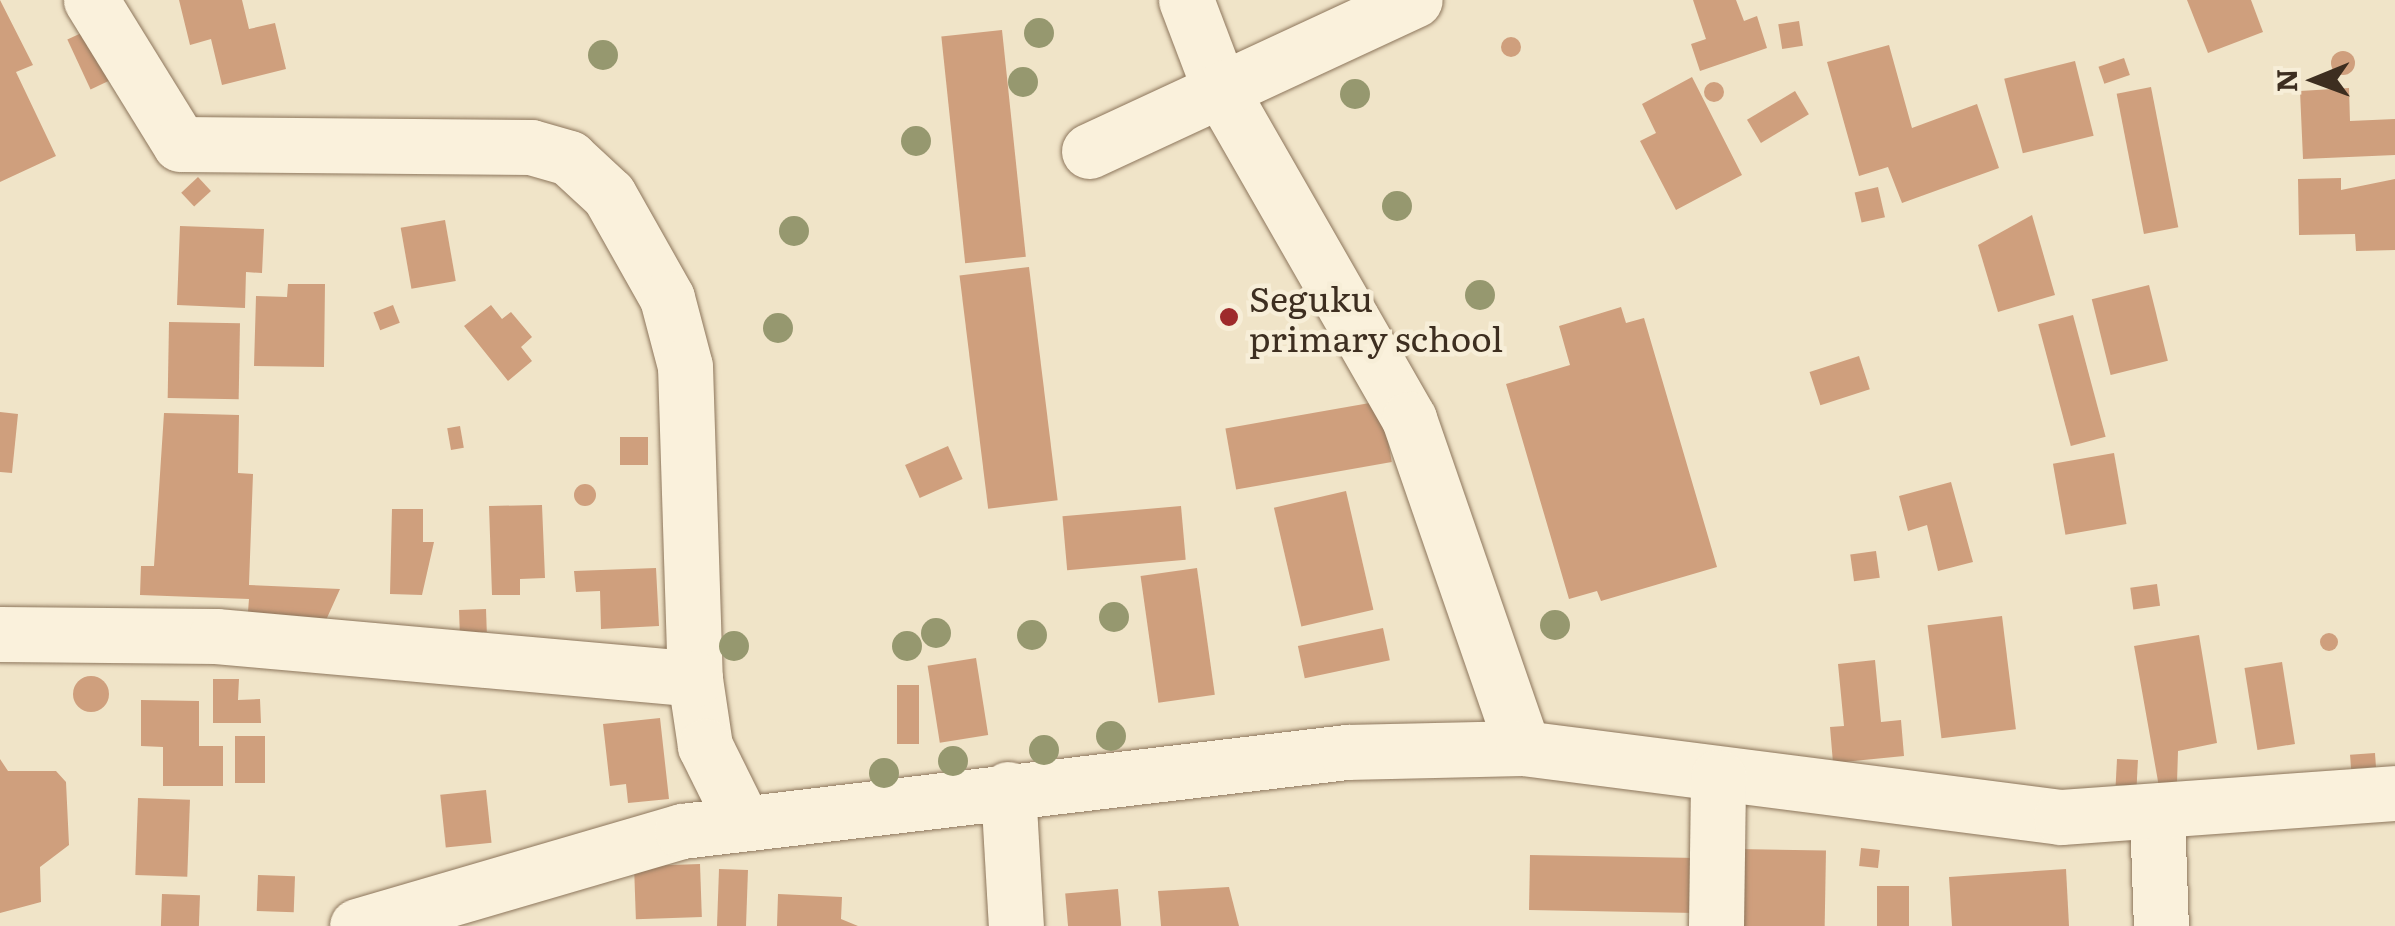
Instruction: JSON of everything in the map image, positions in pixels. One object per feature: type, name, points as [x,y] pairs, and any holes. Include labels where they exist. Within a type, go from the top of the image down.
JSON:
[{"type":"street","points":[[91,0],[180,144],[531,147],[569,158],[609,195],[667,298],[684,366],[695,680],[705,746],[742,821]]},
{"type":"street","points":[[1186,0],[1218,87],[1409,419],[1524,748]]},
{"type":"street","points":[[1089,151],[1218,87],[1415,0]]},
{"type":"street","points":[[0,634],[216,636],[695,680]]},
{"type":"street","points":[[357,926],[625,843],[742,821],[1346,752],[1524,748],[1718,777],[2061,817],[2157,814],[2395,793]]},
{"type":"street","points":[[1716,926],[1718,777]]},
{"type":"street","points":[[1008,789],[1016,926]]},
{"type":"street","points":[[2157,814],[2161,926]]},
{"type":"building","points":[[0,0],[33,65],[16,72],[56,156],[0,182]]},
{"type":"building","points":[[179,0],[242,0],[249,29],[275,23],[286,69],[222,85],[211,39],[190,45]]},
{"type":"building","points":[[1693,0],[1736,0],[1744,21],[1757,16],[1767,48],[1700,71],[1691,44],[1706,39]]},
{"type":"building","points":[[2187,0],[2251,0],[2263,32],[2208,53]]},
{"type":"building","points":[[1799,21],[1803,46],[1782,49],[1778,24]]},
{"type":"building","points":[[90,29],[113,79],[91,89],[67,40]]},
{"type":"building","points":[[1002,30],[1026,257],[965,263],[941,36]]},
{"type":"building","points":[[1507,37],[1515,37],[1521,47],[1515,57],[1507,57],[1501,51],[1501,43]]},
{"type":"building","points":[[1889,45],[1912,128],[1977,104],[1999,168],[1902,203],[1888,167],[1859,176],[1827,62]]},
{"type":"building","points":[[2343,51],[2352,54],[2352,72],[2343,75],[2334,72],[2331,63],[2334,54]]},
{"type":"building","points":[[2124,58],[2130,75],[2104,84],[2098,67]]},
{"type":"building","points":[[2075,61],[2094,136],[2023,153],[2004,79]]},
{"type":"building","points":[[1692,77],[1742,175],[1676,210],[1640,141],[1656,133],[1642,104]]},
{"type":"building","points":[[1710,82],[1718,82],[1724,92],[1718,102],[1710,102],[1704,96],[1704,88]]},
{"type":"building","points":[[2151,87],[2178,227],[2144,234],[2117,94]]},
{"type":"building","points":[[2349,88],[2350,121],[2395,119],[2395,155],[2303,159],[2300,91]]},
{"type":"building","points":[[1795,91],[1809,114],[1761,143],[1747,120]]},
{"type":"building","points":[[198,177],[211,191],[194,207],[181,193]]},
{"type":"building","points":[[2341,178],[2341,190],[2395,179],[2395,250],[2356,251],[2355,234],[2299,235],[2298,179]]},
{"type":"building","points":[[1878,187],[1885,217],[1862,223],[1855,192]]},
{"type":"building","points":[[2032,215],[2055,295],[1998,312],[1978,245]]},
{"type":"building","points":[[445,220],[456,281],[411,289],[401,228]]},
{"type":"building","points":[[180,226],[264,229],[262,273],[246,272],[245,308],[177,305]]},
{"type":"building","points":[[1029,267],[1058,500],[988,509],[960,276]]},
{"type":"building","points":[[288,284],[325,284],[324,367],[254,366],[256,296],[287,297]]},
{"type":"building","points":[[2149,285],[2168,361],[2111,375],[2092,299]]},
{"type":"building","points":[[393,305],[400,323],[380,330],[373,313]]},
{"type":"building","points":[[491,305],[502,319],[511,312],[532,337],[521,347],[532,361],[508,381],[464,326]]},
{"type":"building","points":[[1621,307],[1626,323],[1644,318],[1717,567],[1601,601],[1597,591],[1569,599],[1506,384],[1570,365],[1559,326]]},
{"type":"building","points":[[2073,315],[2106,437],[2071,446],[2038,324]]},
{"type":"building","points":[[169,322],[240,323],[239,399],[168,398]]},
{"type":"building","points":[[1859,356],[1870,389],[1820,405],[1810,372]]},
{"type":"building","points":[[1381,401],[1392,462],[1236,489],[1225,428]]},
{"type":"building","points":[[0,412],[18,414],[12,473],[0,472]]},
{"type":"building","points":[[164,413],[239,415],[238,473],[253,474],[249,585],[340,589],[322,629],[247,624],[249,599],[140,595],[141,566],[154,566]]},
{"type":"building","points":[[460,426],[464,448],[451,450],[447,428]]},
{"type":"building","points":[[620,437],[648,437],[648,465],[620,465]]},
{"type":"building","points":[[948,446],[963,479],[920,498],[905,465]]},
{"type":"building","points":[[2114,453],[2127,524],[2065,535],[2053,464]]},
{"type":"building","points":[[1951,482],[1973,562],[1938,571],[1927,525],[1908,531],[1899,496]]},
{"type":"building","points":[[585,484],[593,487],[593,503],[585,506],[577,503],[574,495],[577,487]]},
{"type":"building","points":[[1346,491],[1373,610],[1301,627],[1274,508]]},
{"type":"building","points":[[542,505],[545,578],[520,579],[520,595],[492,595],[489,506]]},
{"type":"building","points":[[1181,506],[1186,560],[1067,570],[1062,516]]},
{"type":"building","points":[[392,509],[423,509],[423,542],[434,542],[422,595],[390,594]]},
{"type":"building","points":[[1876,551],[1880,578],[1854,581],[1850,555]]},
{"type":"building","points":[[656,568],[659,626],[601,629],[600,591],[576,592],[574,571]]},
{"type":"building","points":[[1197,568],[1215,695],[1158,703],[1141,576]]},
{"type":"building","points":[[2157,584],[2160,606],[2133,610],[2130,588]]},
{"type":"building","points":[[486,609],[487,632],[460,633],[459,610]]},
{"type":"building","points":[[2002,616],[2016,729],[1941,738],[1928,625]]},
{"type":"building","points":[[1383,628],[1390,660],[1305,678],[1298,646]]},
{"type":"building","points":[[2329,633],[2336,635],[2336,649],[2329,651],[2322,649],[2320,642],[2322,635]]},
{"type":"building","points":[[2199,635],[2217,743],[2178,751],[2177,783],[2159,787],[2134,646]]},
{"type":"building","points":[[976,658],[988,735],[940,743],[928,666]]},
{"type":"building","points":[[1875,660],[1881,722],[1901,720],[1904,756],[1833,763],[1830,727],[1844,726],[1838,664]]},
{"type":"building","points":[[2282,662],[2295,744],[2257,750],[2244,668]]},
{"type":"building","points":[[91,676],[103,682],[109,694],[103,706],[91,712],[79,706],[73,694],[79,682]]},
{"type":"building","points":[[213,679],[239,679],[238,700],[260,699],[261,723],[213,723]]},
{"type":"building","points":[[897,685],[919,685],[919,744],[897,744]]},
{"type":"building","points":[[141,700],[199,701],[199,746],[223,746],[223,786],[163,786],[163,747],[141,746]]},
{"type":"building","points":[[660,718],[669,799],[628,803],[626,784],[610,786],[603,724]]},
{"type":"building","points":[[235,736],[265,736],[265,783],[235,783]]},
{"type":"building","points":[[2375,753],[2376,767],[2351,769],[2350,755]]},
{"type":"building","points":[[0,759],[8,771],[56,771],[66,782],[69,845],[40,867],[41,902],[0,913]]},
{"type":"building","points":[[2117,759],[2138,760],[2137,786],[2116,785]]},
{"type":"building","points":[[486,790],[492,843],[446,848],[440,795]]},
{"type":"building","points":[[138,798],[190,800],[187,877],[135,875]]},
{"type":"building","points":[[1861,848],[1880,850],[1878,868],[1859,866]]},
{"type":"building","points":[[1737,849],[1826,851],[1825,926],[1736,926]]},
{"type":"building","points":[[1530,855],[1697,858],[1696,913],[1529,910]]},
{"type":"building","points":[[700,864],[702,917],[636,919],[634,866]]},
{"type":"building","points":[[719,869],[748,870],[746,926],[717,926]]},
{"type":"building","points":[[2066,869],[2069,926],[1952,926],[1949,877]]},
{"type":"building","points":[[258,875],[295,876],[294,912],[257,911]]},
{"type":"building","points":[[1877,886],[1909,886],[1909,926],[1877,926]]},
{"type":"building","points":[[1229,887],[1239,926],[1161,926],[1158,891]]},
{"type":"building","points":[[1118,889],[1121,926],[1068,926],[1065,894]]},
{"type":"building","points":[[162,894],[200,895],[199,926],[161,926]]},
{"type":"building","points":[[778,894],[842,897],[841,919],[858,926],[777,926]]},
{"type":"place","name":"Seguku primary school","points":[[1229,317]]}]
